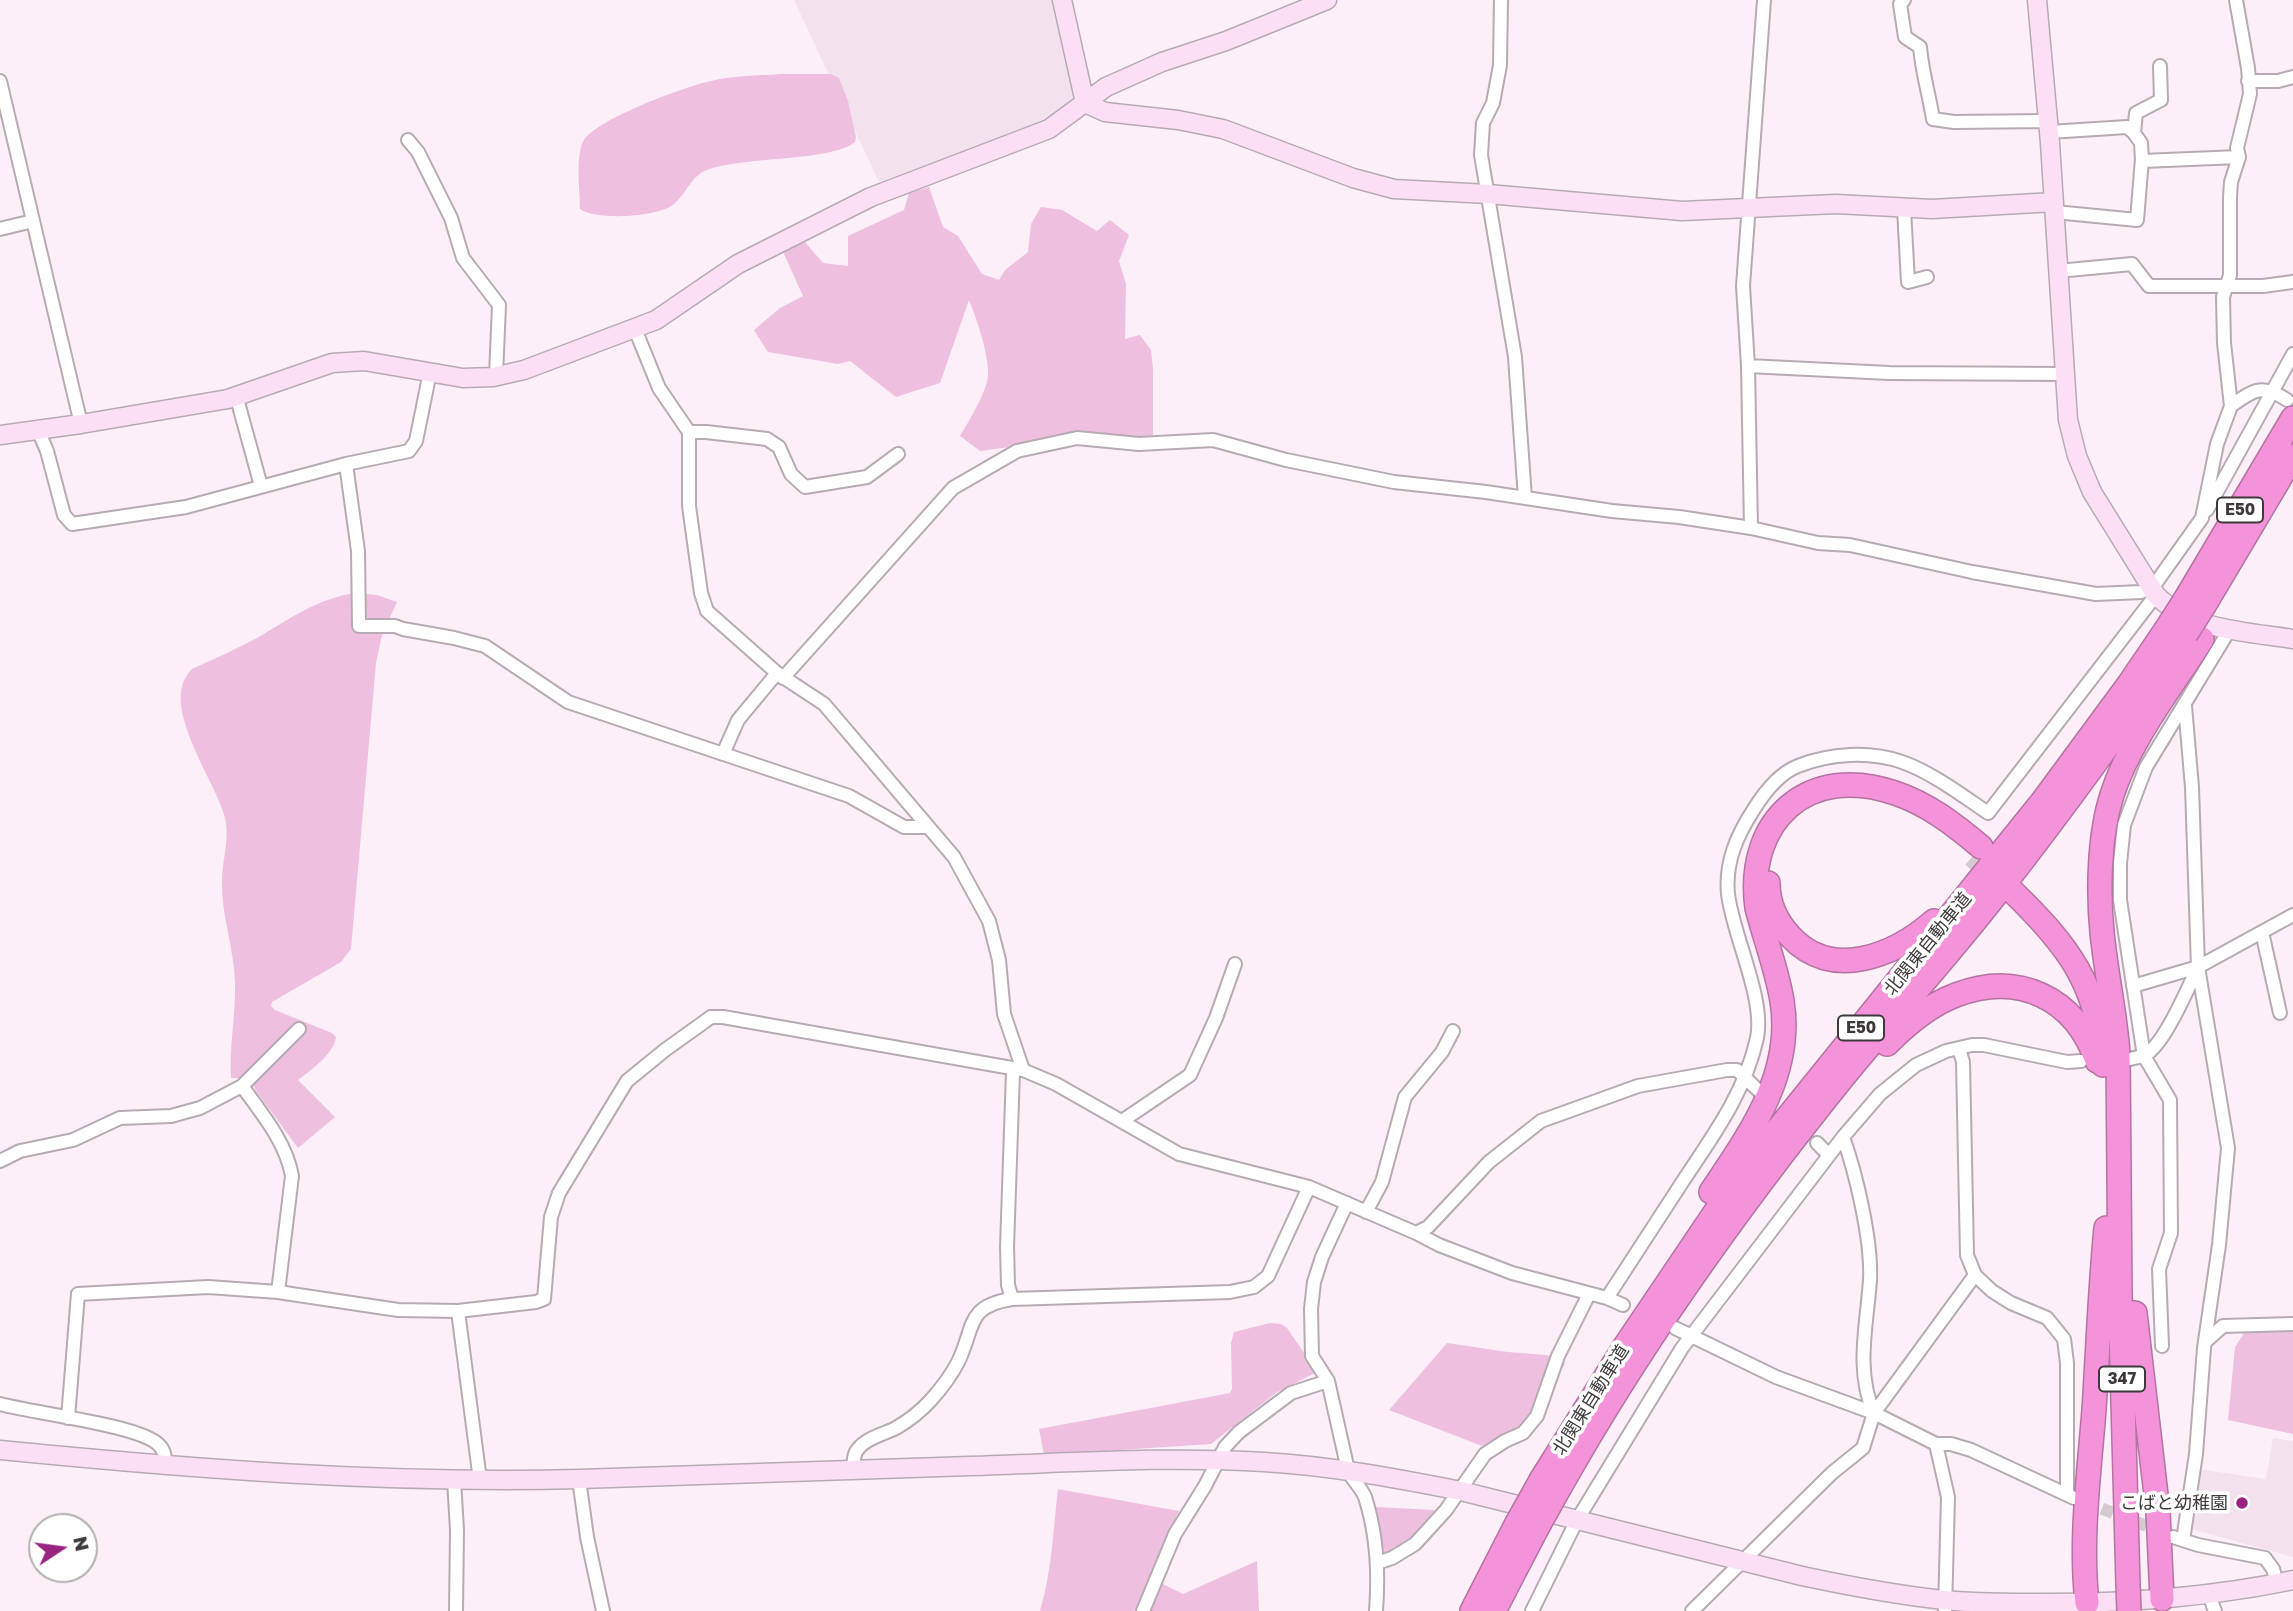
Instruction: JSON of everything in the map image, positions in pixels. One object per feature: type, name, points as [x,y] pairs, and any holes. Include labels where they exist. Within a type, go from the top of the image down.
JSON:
[{"type":"highway","name":"北関東自動車道","points":[[2203,604],[2290,409]]},
{"type":"highway","name":"北関東自動車道","points":[[1550,1483],[1713,1247],[1844,1077],[1997,894],[2105,750],[2184,635],[2293,456]]},
{"type":"highway","points":[[2112,1174],[2123,1056],[2102,931],[2101,869],[2105,820],[2119,775],[2184,635],[2203,604]]},
{"type":"highway","name":"北関東自動車道","points":[[1472,1611],[1527,1526],[1550,1483],[1570,1433],[1737,1180],[2042,802],[2091,737],[2184,635]]},
{"type":"highway","points":[[1570,1433],[1617,1340],[1751,1129],[1773,1084],[1782,1052],[1783,1012],[1755,892],[1757,859],[1769,828],[1792,804],[1805,796],[1837,786],[1861,785],[1897,793],[1920,804],[1947,820],[1977,851],[1906,811],[1871,801],[1852,799],[1831,802],[1799,816],[1787,827],[1772,855],[1768,891],[1773,911],[1781,926],[1809,952],[1824,958],[1858,960],[1891,950],[1921,933],[1947,909],[2026,809],[2091,737]]},
{"type":"highway","points":[[2112,1174],[2099,1024],[2083,978],[2059,939],[2015,886],[2066,933],[2082,954],[2100,990],[2123,1056]]},
{"type":"highway","points":[[1713,1247],[1765,1192],[1852,1083],[1887,1044],[1922,1013],[1957,994],[1989,987],[2010,986],[2027,989],[2052,1000],[2072,1016],[2081,1028],[2095,1055],[2104,1088]]},
{"type":"highway","name":"347","points":[[2112,1174],[2113,1228],[2120,1293],[2124,1584],[2129,1611]]},
{"type":"highway","points":[[2113,1228],[2134,1293],[2158,1512],[2162,1599]]},
{"type":"highway","points":[[2088,1607],[2085,1529],[2098,1352],[2098,1315],[2113,1228]]},
{"type":"highway","name":"北関東自動車道","points":[[1494,1611],[1527,1526]]},
{"type":"highway","name":"347","points":[[2119,1611],[2124,1584]]},
{"type":"street","points":[[1062,0],[1085,103]]},
{"type":"street","points":[[0,435],[228,399],[332,363],[364,361],[463,378],[496,376],[524,370],[656,320],[738,264],[859,203],[1049,130],[1106,87],[1162,62],[1226,41],[1327,0]]},
{"type":"street","points":[[1501,0],[1500,65],[1493,103],[1483,122],[1481,155],[1515,357],[1525,498]]},
{"type":"street","points":[[1751,528],[1748,366],[1743,286],[1764,0]]},
{"type":"street","points":[[1085,103],[1105,113],[1178,120],[1223,129],[1386,188],[1488,194],[1651,210],[1836,204],[1904,209],[2054,207],[2137,220],[2141,143],[2127,127],[2048,126],[1933,119],[1924,82],[1920,47],[1905,37],[1899,4],[1904,0]]},
{"type":"street","points":[[2037,0],[2068,420],[2077,456],[2092,492],[2167,607],[2191,619],[2230,629],[2293,639]]},
{"type":"street","points":[[2202,518],[2217,444],[2231,406],[2224,343],[2224,297],[2230,275],[2231,182],[2239,157],[2237,148],[2250,94],[2236,0]]},
{"type":"street","points":[[2134,133],[2136,113],[2161,100],[2160,66]]},
{"type":"street","points":[[2248,81],[2278,81],[2293,77]]},
{"type":"street","points":[[0,81],[81,424]]},
{"type":"street","points":[[408,139],[418,152],[451,218],[463,258],[499,305],[496,376]]},
{"type":"street","points":[[2141,159],[2142,162],[2239,157]]},
{"type":"street","points":[[1904,209],[1908,282],[1927,277]]},
{"type":"street","points":[[0,229],[33,221]]},
{"type":"street","points":[[2058,271],[2133,264],[2149,286],[2263,286],[2293,282]]},
{"type":"street","points":[[635,329],[659,388],[689,432],[689,506],[707,611],[780,675],[824,704],[954,857],[989,920],[999,960],[1004,1014],[1019,1069]]},
{"type":"street","points":[[1607,1298],[1707,1146],[1746,1078],[1758,1035],[1757,1016],[1734,924],[1728,892],[1728,871],[1740,831],[1766,790],[1796,766],[1836,756],[1870,755],[1903,762],[1953,789],[1988,813],[2155,591],[2202,518],[2293,354]]},
{"type":"street","points":[[1748,366],[1889,373],[2064,374]]},
{"type":"street","points":[[38,430],[47,451],[64,516],[72,524],[186,507],[346,464],[409,451],[416,441],[430,372]]},
{"type":"street","points":[[2231,406],[2249,393],[2263,389],[2274,391],[2290,409]]},
{"type":"street","points":[[236,395],[261,486]]},
{"type":"street","points":[[689,432],[767,439],[779,447],[791,474],[805,487],[867,477],[898,454]]},
{"type":"street","points":[[723,754],[738,720],[953,488],[1017,450],[1077,438],[1139,444],[1213,440],[1286,460],[1394,482],[1751,528],[1818,543],[1850,545],[1972,572],[2096,594],[2155,591]]},
{"type":"street","points":[[346,464],[358,551],[359,625],[395,626],[485,646],[568,702],[849,796],[904,827],[928,827]]},
{"type":"street","points":[[2162,1346],[2159,1269],[2171,1233],[2171,1110],[2170,1100],[2144,1056],[2120,900],[2120,863],[2124,825],[2147,767],[2230,629]]},
{"type":"street","points":[[0,1450],[214,1470],[454,1480],[579,1479],[1217,1460],[1263,1462],[1348,1470],[1461,1491],[1743,1561],[1945,1606],[2088,1607],[2162,1599],[2212,1603],[2285,1581],[2264,1558],[2178,1538],[2196,1454],[2198,1402],[2219,1245],[2228,1148],[2198,967],[2192,787],[2185,706]]},
{"type":"street","points":[[2133,986],[2198,967],[2293,915]]},
{"type":"street","points":[[2262,932],[2280,1013]]},
{"type":"street","points":[[1122,1121],[1190,1076],[1216,1018],[1235,964]]},
{"type":"street","points":[[2123,1056],[2144,1056],[2154,1048],[2169,1025],[2198,967]]},
{"type":"street","points":[[68,1418],[78,1294],[208,1287],[278,1292],[398,1310],[458,1311],[544,1299],[551,1217],[559,1193],[627,1081],[664,1050],[711,1017],[1019,1069],[1056,1084],[1179,1154],[1309,1187],[1439,1245],[1512,1273],[1607,1298],[1623,1305]]},
{"type":"street","points":[[0,1161],[20,1151],[73,1140],[120,1118],[171,1116],[201,1108],[242,1086],[299,1029]]},
{"type":"street","points":[[1366,1212],[1382,1182],[1405,1097],[1442,1052],[1453,1031]]},
{"type":"street","points":[[1532,1611],[1577,1520],[1691,1336],[1843,1137],[1892,1083],[1934,1056],[1972,1045],[1984,1045],[2067,1062],[2081,1061]]},
{"type":"street","points":[[1675,1328],[1776,1377],[1874,1413],[1936,1444],[1951,1444],[1971,1450],[2071,1495],[2064,1339],[2047,1318],[2011,1303],[1992,1291],[1975,1275],[1967,1255],[1963,1062],[1959,1049]]},
{"type":"street","points":[[1012,1299],[1008,1285],[1007,1247],[1013,1072],[1019,1069]]},
{"type":"street","points":[[1416,1233],[1429,1227],[1489,1162],[1541,1121],[1638,1086],[1676,1078],[1737,1070],[1759,1091]]},
{"type":"street","points":[[242,1086],[279,1139],[291,1169],[287,1231],[278,1292]]},
{"type":"street","points":[[1843,1137],[1854,1169],[1869,1262],[1863,1349],[1868,1400],[1874,1413]]},
{"type":"street","points":[[1816,1143],[1829,1155]]},
{"type":"street","points":[[853,1469],[854,1455],[860,1446],[914,1416],[946,1382],[959,1360],[976,1313],[990,1304],[1012,1299],[1230,1293],[1254,1287],[1268,1276],[1309,1187]]},
{"type":"street","points":[[1347,1203],[1322,1257],[1314,1282],[1311,1309],[1312,1356],[1328,1381],[1348,1470],[1352,1480],[1364,1493],[1375,1537],[1378,1583],[1376,1611]]},
{"type":"street","points":[[1692,1611],[1832,1473],[1863,1448],[1874,1413],[1975,1275]]},
{"type":"street","points":[[1377,1563],[1392,1558],[1415,1544],[1461,1491],[1485,1454],[1523,1433],[1537,1416],[1558,1356],[1589,1294]]},
{"type":"street","points":[[458,1311],[480,1480]]},
{"type":"street","points":[[2205,1342],[2223,1326],[2293,1324]]},
{"type":"street","points":[[1143,1611],[1175,1534],[1205,1486],[1217,1460],[1239,1432],[1291,1393],[1328,1381]]},
{"type":"street","points":[[0,1404],[116,1428],[155,1442],[165,1454],[165,1465]]},
{"type":"street","points":[[1936,1444],[1948,1497],[1945,1606]]},
{"type":"street","points":[[579,1479],[587,1537],[603,1611]]},
{"type":"street","points":[[454,1480],[457,1530],[456,1611]]},
{"type":"shaded area","points":[[794,0],[1055,0],[1076,98],[1044,122],[879,182]]},
{"type":"shaded area","points":[[831,74],[839,78],[848,101],[855,142],[827,153],[707,170],[697,176],[674,204],[655,212],[613,216],[588,213],[580,209],[581,146],[592,132],[643,104],[699,84],[728,78]]},
{"type":"shaded area","points":[[929,187],[943,227],[958,236],[982,274],[999,280],[1005,270],[1028,252],[1031,224],[1041,207],[1062,210],[1097,231],[1110,220],[1129,235],[1119,261],[1126,284],[1125,339],[1140,335],[1151,350],[1153,443],[1077,438],[980,451],[960,436],[981,398],[988,376],[985,348],[969,300],[940,383],[896,397],[850,361],[838,364],[768,352],[754,330],[780,308],[803,296],[779,243],[798,234],[823,263],[848,266],[848,236],[904,210],[909,193]]},
{"type":"shaded area","points":[[356,593],[377,595],[397,602],[382,635],[376,663],[351,949],[341,962],[272,1002],[271,1006],[336,1037],[327,1055],[298,1080],[335,1117],[298,1148],[256,1091],[250,1078],[231,1078],[235,982],[222,894],[225,818],[192,743],[181,702],[183,684],[192,669],[257,638],[316,604]]},
{"type":"shaded area","points":[[1270,1323],[1281,1324],[1287,1328],[1317,1372],[1277,1392],[1211,1444],[1044,1455],[1039,1429],[1230,1393],[1231,1343],[1234,1332]]},
{"type":"shaded area","points":[[2293,1329],[2293,1434],[2228,1420],[2235,1347],[2244,1333]]},
{"type":"shaded area","points":[[1447,1343],[1559,1356],[1565,1361],[1519,1427],[1482,1446],[1389,1410]]},
{"type":"shaded area","name":"こばと幼稚園","points":[[2273,1438],[2293,1441],[2293,1557],[2188,1528],[2197,1469],[2266,1479]]},
{"type":"shaded area","points":[[1058,1489],[1179,1511],[1155,1567],[1157,1581],[1183,1594],[1257,1561],[1259,1611],[1040,1611],[1050,1566]]},
{"type":"shaded area","points":[[1375,1507],[1435,1510],[1411,1538],[1379,1557]]},
{"type":"tunnel","points":[[1973,856],[2002,882]]},
{"type":"tunnel","points":[[2085,1502],[2162,1532]]},
{"type":"place","name":"こばと幼稚園","points":[[2242,1503]]}]
